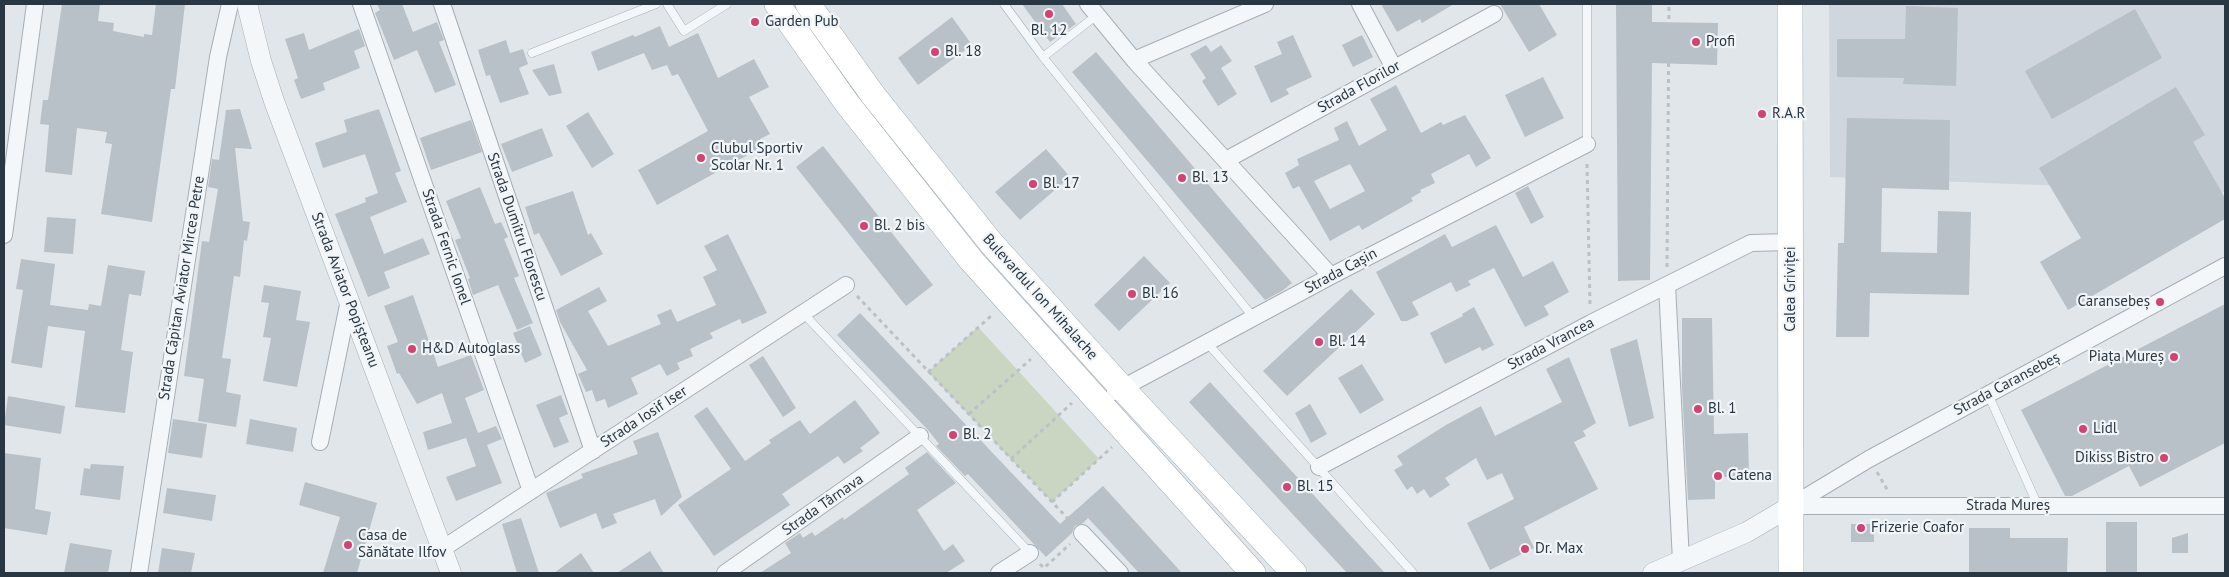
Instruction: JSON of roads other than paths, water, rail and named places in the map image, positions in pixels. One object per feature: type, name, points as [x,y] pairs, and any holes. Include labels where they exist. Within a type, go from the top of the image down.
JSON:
[{"type":"main road","name":"Bulevardul Ion Mihalache","points":[[777,4],[846,102],[946,230],[1099,404],[1253,573]]},
{"type":"main road","name":"Bulevardul Ion Mihalache","points":[[808,4],[873,95],[971,218],[1122,388],[1294,573]]},
{"type":"main road","name":"Calea Griviței","points":[[1790,4],[1791,573]]},
{"type":"street","points":[[4,236],[35,4]]},
{"type":"street","name":"Strada Căpitan Aviator Mircea Petre","points":[[139,573],[218,57],[230,4]]},
{"type":"street","name":"Strada Aviator Popișteanu","points":[[246,4],[274,101],[451,573]]},
{"type":"street","name":"Strada Fernic Ionel","points":[[361,4],[531,491]]},
{"type":"street","name":"Strada Dumitru Florescu","points":[[442,4],[593,451]]},
{"type":"street","points":[[1134,60],[1266,4]]},
{"type":"street","points":[[1360,4],[1394,68]]},
{"type":"street","points":[[1092,10],[1134,60],[1331,276]]},
{"type":"street","name":"Strada Florilor","points":[[1226,160],[1494,14]]},
{"type":"street","name":"Strada Cașin","points":[[1099,404],[1122,388],[1208,344],[1331,276],[1587,144]]},
{"type":"street","name":"Strada Vrancea","points":[[1319,467],[1591,323],[1751,243],[1790,242]]},
{"type":"street","name":"Strada Caransebeș","points":[[1791,506],[1869,459],[2225,266]]},
{"type":"street","name":"Strada Iosif Iser","points":[[442,549],[846,285]]},
{"type":"street","points":[[1667,285],[1681,561]]},
{"type":"street","points":[[320,442],[349,300]]},
{"type":"street","name":"Strada Târnava","points":[[725,573],[920,436]]},
{"type":"street","points":[[1659,572],[1747,532],[1791,506]]},
{"type":"street","name":"Strada Mureș","points":[[1791,506],[2225,506]]},
{"type":"street","points":[[1082,534],[1120,573]]},
{"type":"street","points":[[999,573],[1030,553]]},
{"type":"lane","points":[[532,53],[656,4]]},
{"type":"lane","points":[[667,4],[684,31],[726,4]]},
{"type":"lane","points":[[1004,4],[1043,57],[1254,318]]},
{"type":"lane","points":[[1586,4],[1587,144]]},
{"type":"lane","points":[[1043,57],[1092,10]]},
{"type":"lane","points":[[803,313],[1030,553]]},
{"type":"lane","points":[[1208,344],[1413,573]]},
{"type":"lane","points":[[1988,394],[2038,506]]},
{"type":"place","name":"Bl. 12","points":[[1049,14]]},
{"type":"place","name":"Garden Pub","points":[[755,22]]},
{"type":"place","name":"Profi","points":[[1696,42]]},
{"type":"place","name":"Bl. 18","points":[[935,52]]},
{"type":"place","name":"R.A.R","points":[[1762,114]]},
{"type":"place","name":"Clubul Sportiv Scolar Nr. 1","points":[[701,158]]},
{"type":"place","name":"Bl. 13","points":[[1182,178]]},
{"type":"place","name":"Bl. 17","points":[[1033,184]]},
{"type":"place","name":"Bl. 2 bis","points":[[864,226]]},
{"type":"place","name":"Bl. 16","points":[[1132,294]]},
{"type":"place","name":"Caransebeș","points":[[2160,302]]},
{"type":"place","name":"Bl. 14","points":[[1319,342]]},
{"type":"place","name":"H&D Autoglass","points":[[412,349]]},
{"type":"place","name":"Piața Mureș","points":[[2174,357]]},
{"type":"place","name":"Bl. 1","points":[[1698,409]]},
{"type":"place","name":"Lidl","points":[[2083,429]]},
{"type":"place","name":"Bl. 2","points":[[953,435]]},
{"type":"place","name":"Dikiss Bistro","points":[[2164,458]]},
{"type":"place","name":"Catena","points":[[1718,476]]},
{"type":"place","name":"Bl. 15","points":[[1287,487]]},
{"type":"place","name":"Frizerie Coafor","points":[[1861,528]]},
{"type":"place","name":"Casa de Sănătate Ilfov","points":[[348,545]]},
{"type":"place","name":"Dr. Max","points":[[1525,549]]}]
